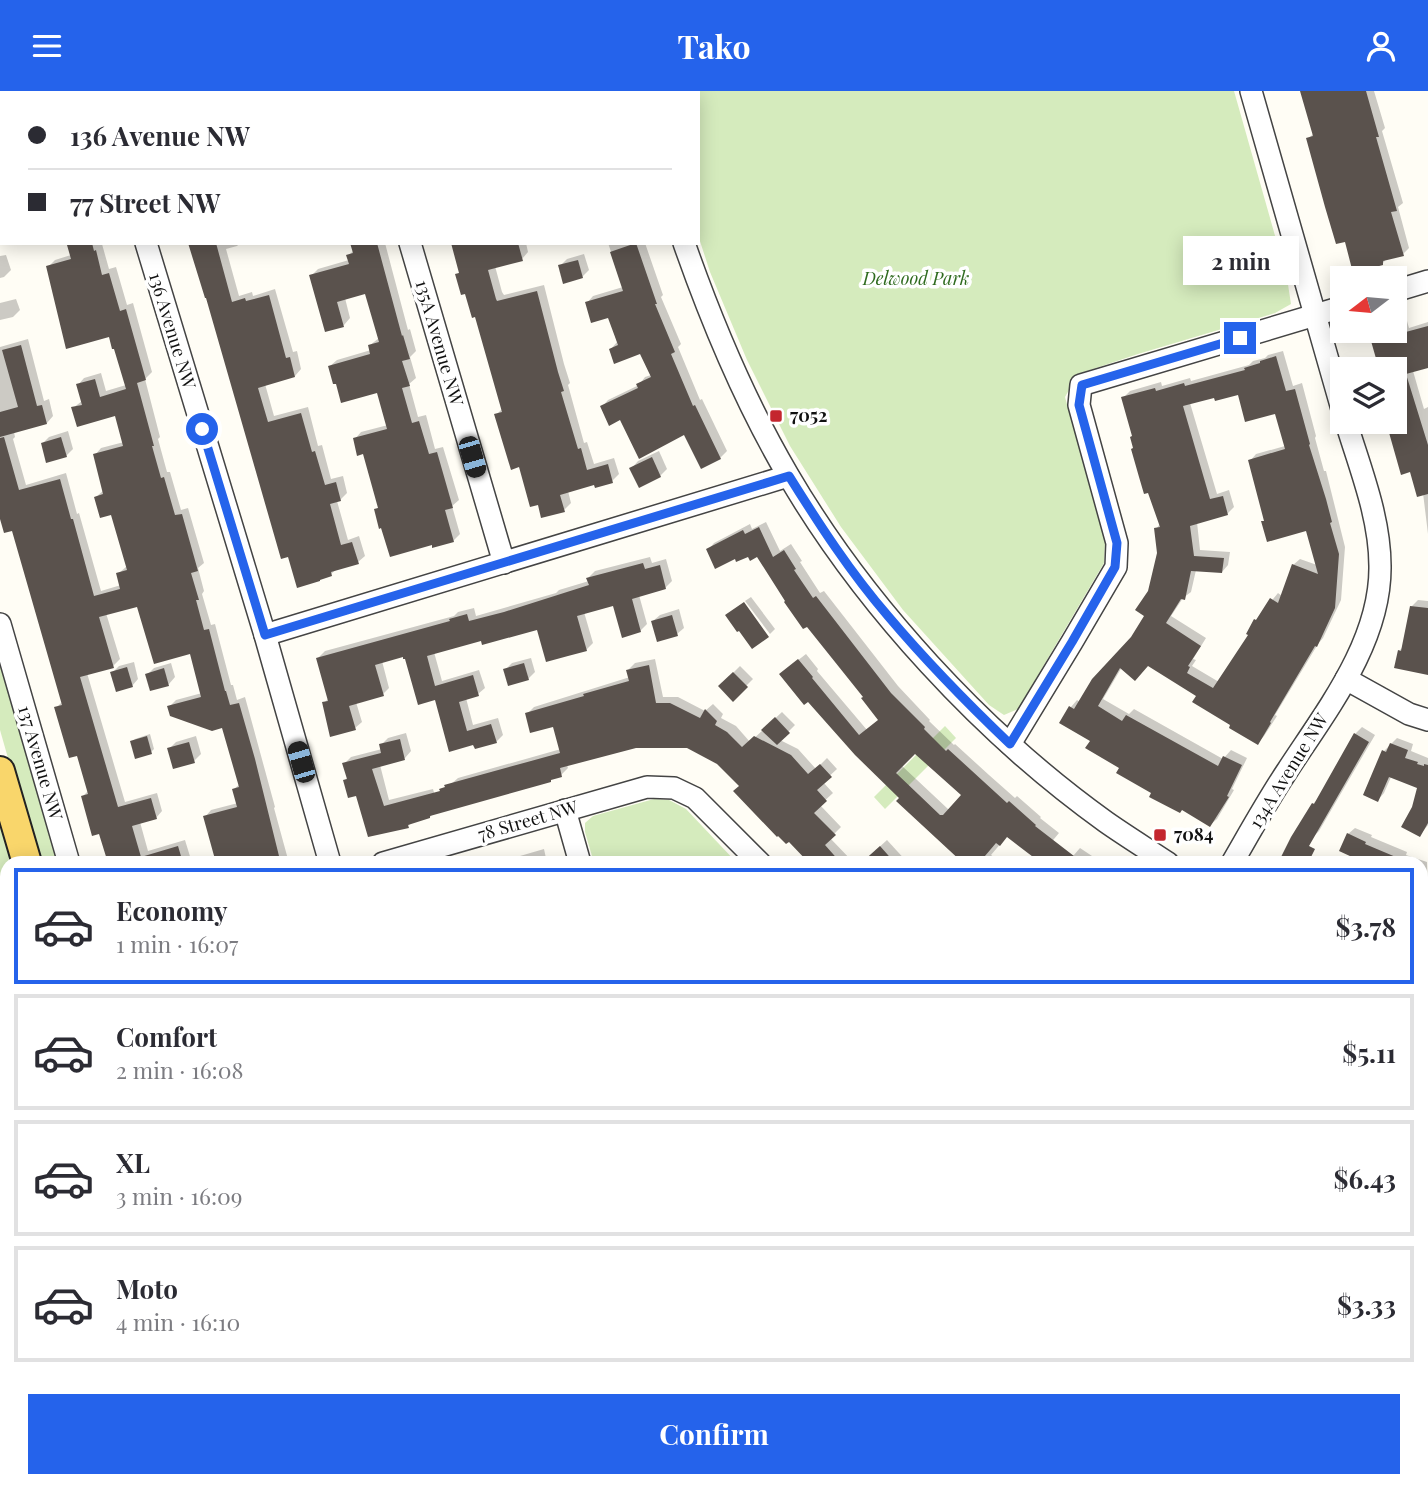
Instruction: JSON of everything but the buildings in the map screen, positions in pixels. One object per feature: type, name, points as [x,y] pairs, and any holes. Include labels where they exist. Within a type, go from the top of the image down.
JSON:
[{"type":"main road","points":[[0,771],[25,856]]},
{"type":"street","points":[[1251,91],[1330,369]]},
{"type":"street","name":"136 Avenue NW","points":[[147,245],[265,635],[328,856]]},
{"type":"street","name":"135A Avenue NW","points":[[411,245],[504,563]]},
{"type":"street","points":[[685,245],[720,339],[745,393],[789,476],[835,547],[887,614],[945,681],[1010,744],[1105,822],[1157,856]]},
{"type":"street","points":[[1407,287],[1428,281]]},
{"type":"street","points":[[1010,744],[1115,567],[1117,543],[1079,405],[1082,385],[1330,310]]},
{"type":"street","name":"134A Avenue NW","points":[[1236,856],[1284,775],[1346,680],[1373,614],[1378,594],[1379,544],[1349,434]]},
{"type":"street","points":[[265,635],[789,476]]},
{"type":"street","name":"137 Avenue NW","points":[[0,624],[67,856]]},
{"type":"street","points":[[1346,680],[1409,714],[1428,720]]},
{"type":"street","name":"78 Street NW","points":[[407,856],[647,787],[674,788],[695,798],[753,856]]},
{"type":"street","points":[[565,810],[578,856]]},
{"type":"green space","name":"Delwood Park","points":[[700,91],[1234,91],[1287,278],[1291,304],[1275,313],[1078,374],[1065,397],[1105,542],[1104,563],[1018,709],[1004,715],[989,705],[903,610],[841,527],[790,446],[747,360],[700,241]]},
{"type":"green space","points":[[0,660],[57,856],[36,856],[0,730]]},
{"type":"green space","points":[[945,726],[956,738],[885,809],[874,797]]},
{"type":"green space","points":[[654,799],[669,800],[686,809],[730,856],[592,856],[585,823],[593,816]]},
{"type":"green space","points":[[0,814],[12,856],[0,856]]},
{"type":"place","name":"7052","points":[[776,416]]},
{"type":"place","name":"7084","points":[[1160,835]]},
{"type":"route","points":[[202,429],[265,635],[789,476],[835,547],[887,614],[945,681],[1010,744],[1115,567],[1117,543],[1079,405],[1082,385],[1240,338]]}]
